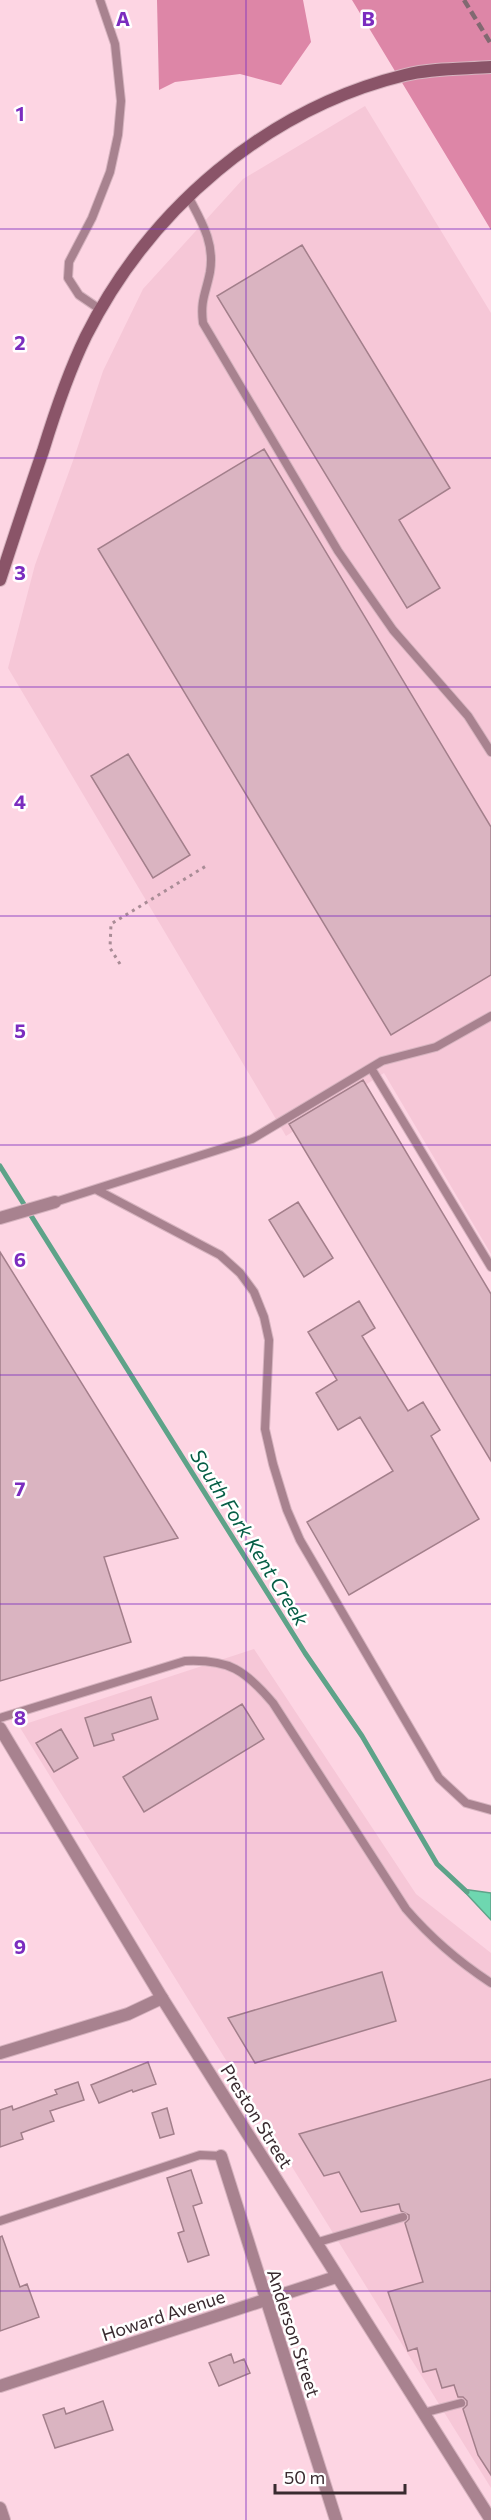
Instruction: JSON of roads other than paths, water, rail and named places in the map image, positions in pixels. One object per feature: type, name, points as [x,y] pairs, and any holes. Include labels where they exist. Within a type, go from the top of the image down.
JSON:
[{"type":"main road","points":[[0,580],[63,388],[86,337],[113,288],[154,231],[188,196],[238,153],[282,124],[332,98],[407,74],[491,67]]},
{"type":"street","points":[[1,1218],[55,1202]]},
{"type":"street","name":"Preston Street","points":[[0,1728],[162,1998],[491,2520]]},
{"type":"street","points":[[0,2053],[128,2014],[162,1998]]},
{"type":"street","name":"Anderson Street","points":[[221,2156],[336,2520]]},
{"type":"street","name":"Howard Avenue","points":[[0,2386],[336,2277]]},
{"type":"street","points":[[0,2508],[4,2520]]},
{"type":"lane","points":[[100,0],[115,44],[121,101],[118,135],[110,171],[92,218],[69,262],[68,278],[79,295],[101,310]]},
{"type":"lane","points":[[188,196],[208,233],[211,249],[210,272],[201,305],[203,323],[338,551],[393,630],[468,716],[491,752]]},
{"type":"lane","points":[[55,1202],[252,1139],[371,1068],[400,1055],[436,1047],[491,1016]]},
{"type":"lane","points":[[371,1068],[491,1266]]},
{"type":"lane","points":[[97,1190],[220,1255],[240,1273],[254,1292],[264,1317],[269,1340],[265,1429],[287,1510],[300,1540],[434,1771],[452,1792],[466,1803],[491,1810]]},
{"type":"lane","points":[[0,1718],[185,1661],[211,1660],[235,1668],[255,1682],[273,1703],[406,1909],[436,1941],[466,1967],[491,1983]]},
{"type":"lane","points":[[0,2221],[200,2155],[221,2156]]},
{"type":"lane","points":[[315,2242],[403,2217]]},
{"type":"lane","points":[[423,2414],[460,2403]]},
{"type":"waterway","name":"South Fork Kent Creek","points":[[0,1166],[305,1653],[362,1736],[437,1864],[467,1892]]},
{"type":"railway","points":[[464,0],[491,44]]}]
